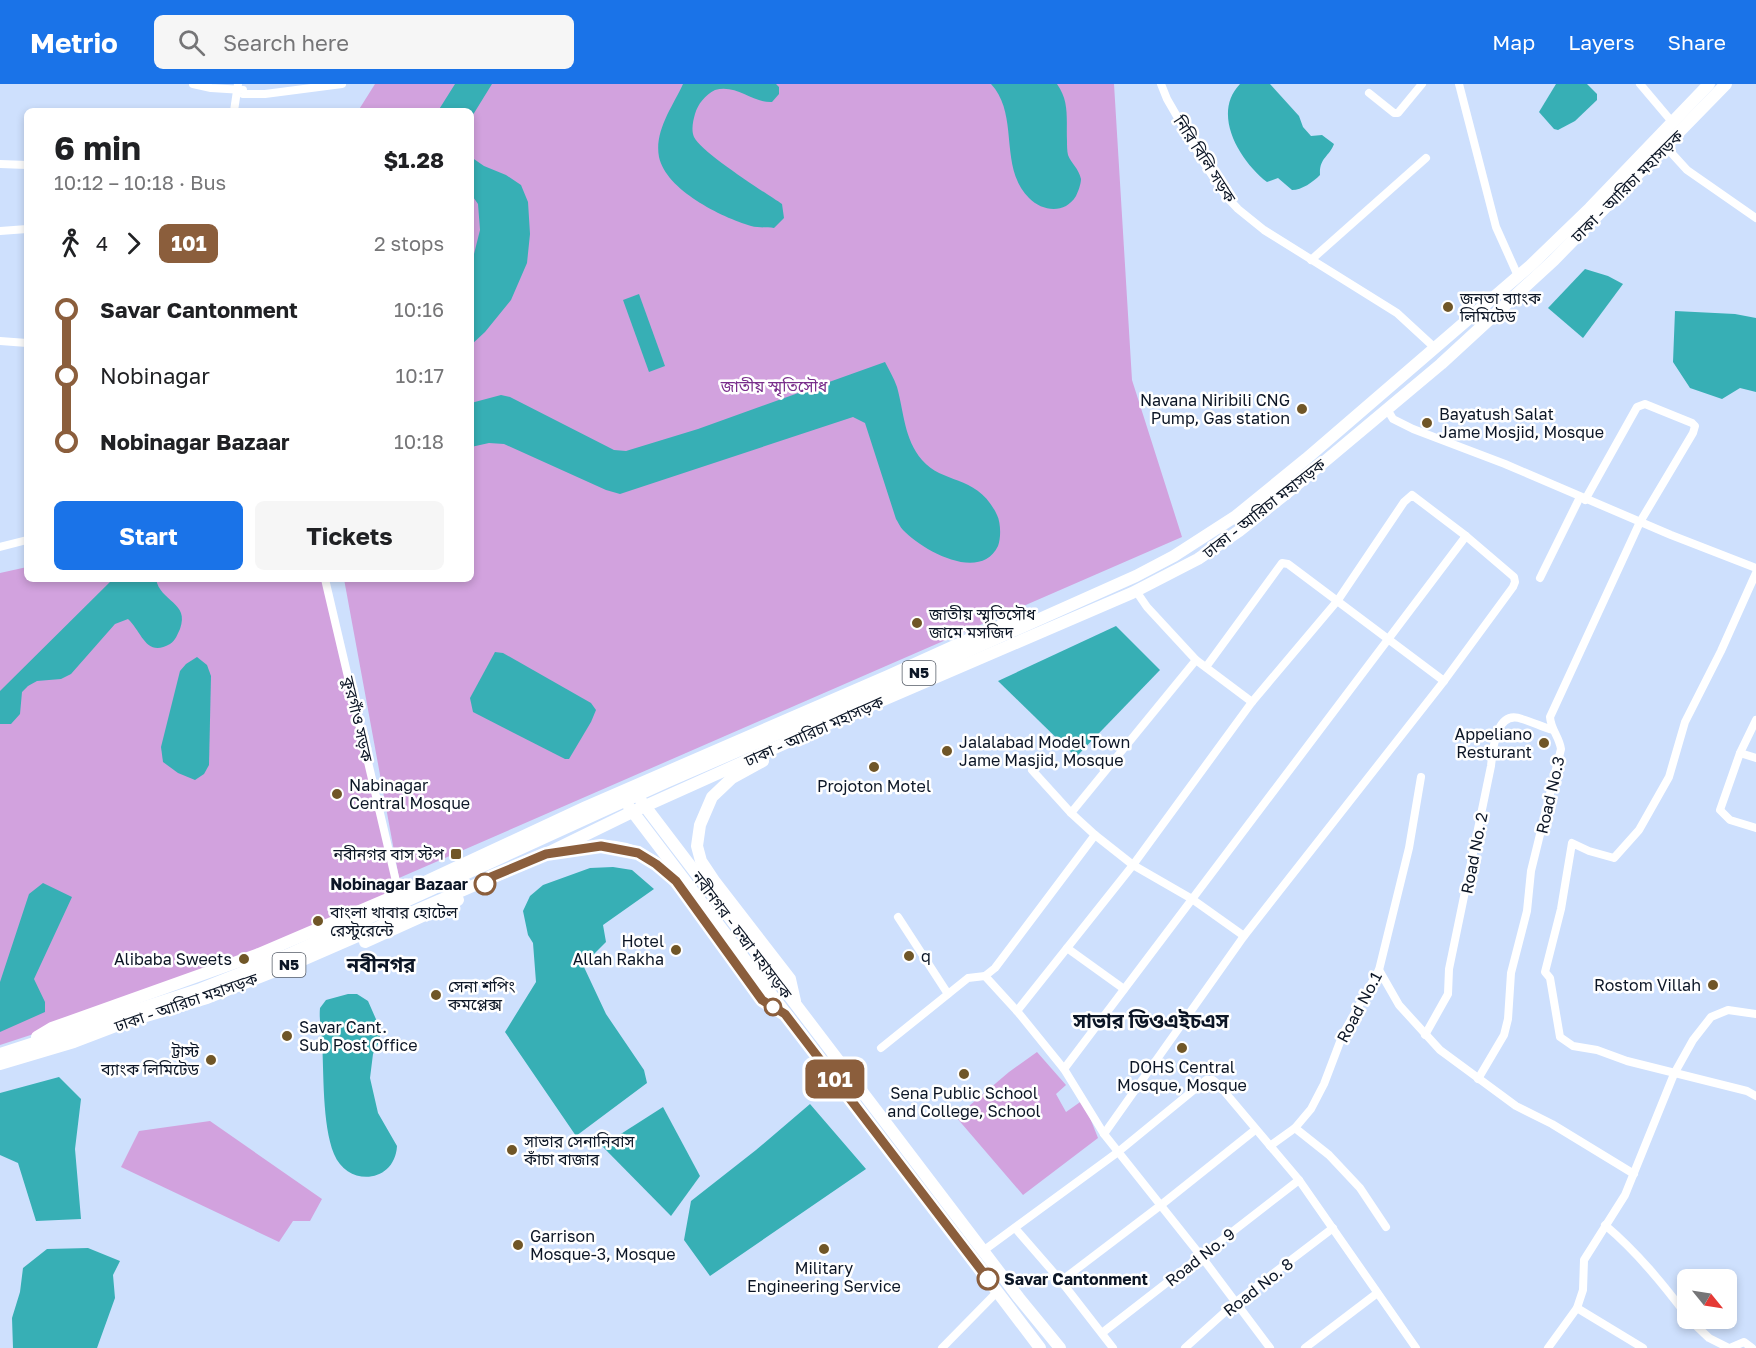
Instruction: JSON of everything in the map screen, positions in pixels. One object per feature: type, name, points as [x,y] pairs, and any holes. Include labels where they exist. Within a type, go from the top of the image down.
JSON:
[{"type":"highway","name":"N5","points":[[641,801],[1136,576],[1214,532],[1306,459],[1518,276],[1590,208],[1709,84]]},
{"type":"highway","name":"ঢাকা - আরিচা মহাসড়ক","points":[[0,1064],[207,998],[351,939],[546,854],[641,801],[804,735],[1136,591],[1198,559],[1239,531],[1441,364],[1554,260],[1726,84]]},
{"type":"highway","points":[[27,1045],[52,1028],[259,954],[399,894],[586,807],[981,634],[1001,626],[1023,627]]},
{"type":"highway","points":[[795,1005],[790,979],[715,882],[701,861],[697,846],[699,825],[712,797],[720,788],[732,778],[785,751],[804,735]]},
{"type":"highway","name":"নবীনগর - চন্দ্রা মহাসড়ক","points":[[641,801],[983,1251],[1060,1348]]},
{"type":"highway","name":"N5","points":[[0,1053],[198,990],[292,953],[628,807]]},
{"type":"highway","name":"নবীনগর - চন্দ্রা মহাসড়ক","points":[[628,807],[1040,1348]]},
{"type":"highway","points":[[642,824],[653,817]]},
{"type":"highway","points":[[546,854],[601,846],[615,847],[638,853],[656,864],[676,881],[762,1000],[785,1014]]},
{"type":"street","points":[[193,84],[238,88],[243,90],[243,94],[265,94],[342,84]]},
{"type":"street","name":"নিরি বিলি সড়ক","points":[[1161,84],[1167,99],[1225,195],[1264,230],[1397,314],[1436,348]]},
{"type":"street","points":[[1368,93],[1398,114],[1422,84]]},
{"type":"street","points":[[1459,84],[1496,227],[1518,276]]},
{"type":"street","points":[[1640,84],[1673,123]]},
{"type":"street","points":[[235,108],[238,88]]},
{"type":"street","points":[[1666,147],[1687,170],[1756,218]]},
{"type":"street","points":[[1311,260],[1426,158]]},
{"type":"street","points":[[0,164],[24,165]]},
{"type":"street","points":[[0,231],[24,229]]},
{"type":"street","points":[[0,341],[24,343]]},
{"type":"street","name":"Road No.3","points":[[1478,1079],[1504,1035],[1508,1019],[1511,973],[1527,911],[1531,871],[1562,749],[1560,739],[1550,725],[1550,717],[1640,522],[1695,426],[1645,404],[1637,407],[1583,499]]},
{"type":"street","points":[[1387,409],[1393,419],[1413,429],[1505,464],[1583,499],[1756,568]]},
{"type":"street","points":[[1017,1011],[1133,865],[1252,702],[1338,600],[1404,502],[1412,495],[1466,536],[1514,577],[1515,582],[1444,681],[1244,936],[1104,1134]]},
{"type":"street","points":[[1540,578],[1583,499]]},
{"type":"street","points":[[1064,1069],[1466,536]]},
{"type":"street","points":[[0,547],[24,541]]},
{"type":"street","points":[[1206,667],[1282,563],[1288,564],[1338,600],[1444,681]]},
{"type":"street","points":[[1756,573],[1721,651],[1685,722],[1669,777],[1639,830],[1614,858],[1589,851],[1572,843],[1561,909],[1545,972],[1550,978],[1560,1037],[1573,1046],[1597,1050],[1674,1074],[1747,1091],[1756,1096]]},
{"type":"street","name":"কুরগাঁও সড়ক","points":[[326,582],[399,894]]},
{"type":"street","points":[[1136,591],[1147,607],[1196,660],[1252,702]]},
{"type":"street","points":[[1071,813],[1196,660]]},
{"type":"street","name":"Road No. 2","points":[[1425,1035],[1448,994],[1449,969],[1491,766],[1493,745],[1500,727],[1505,719],[1510,717],[1520,718],[1554,730]]},
{"type":"street","points":[[1756,720],[1740,753],[1720,810],[1730,820],[1756,828]]},
{"type":"street","points":[[1740,753],[1756,758]]},
{"type":"street","points":[[1032,770],[1071,813],[1133,865],[1192,899],[1244,936]]},
{"type":"street","name":"Road No.1","points":[[1270,1146],[1295,1128],[1311,1109],[1324,1084],[1342,1034],[1379,970],[1409,848],[1420,777]]},
{"type":"street","points":[[881,1048],[968,978],[985,976],[995,968],[1095,835]]},
{"type":"street","points":[[898,917],[948,994]]},
{"type":"street","points":[[1066,948],[1124,989]]},
{"type":"street","points":[[1379,970],[1399,1005],[1440,1050],[1516,1106],[1552,1124],[1634,1174]]},
{"type":"street","points":[[985,976],[1064,1069],[1104,1134],[1201,1256],[1270,1348]]},
{"type":"street","points":[[1548,1348],[1577,1308],[1583,1290],[1584,1260],[1625,1195],[1674,1074],[1693,1040],[1711,1017],[1728,1010],[1756,1014]]},
{"type":"street","points":[[983,1251],[1118,1152],[1206,1080],[1213,1080],[1299,1180],[1376,1294],[1416,1348]]},
{"type":"street","points":[[1295,1128],[1329,1155],[1360,1188],[1386,1227]]},
{"type":"street","points":[[1061,1281],[1161,1206],[1256,1130]]},
{"type":"street","name":"Road No. 9","points":[[1102,1333],[1299,1180]]},
{"type":"street","points":[[1605,1225],[1632,1249],[1677,1303]]},
{"type":"street","points":[[1015,1228],[1061,1281],[1113,1348]]},
{"type":"street","name":"Road No. 8","points":[[1185,1348],[1236,1302],[1333,1228]]},
{"type":"street","points":[[942,1348],[997,1292]]},
{"type":"street","points":[[1305,1348],[1376,1294]]},
{"type":"street","points":[[1577,1308],[1643,1348]]},
{"type":"street","points":[[1700,1329],[1709,1338],[1730,1348],[1744,1341],[1752,1348]]},
{"type":"green space","name":"জাতীয় স্মৃতিসৌধ","points":[[375,84],[1114,84],[1132,380],[1182,537],[399,878],[345,582],[474,582],[474,108],[360,108]]},
{"type":"green space","points":[[24,568],[24,582],[326,582],[399,894],[52,1028],[0,1045],[0,573]]},
{"type":"green space","points":[[1037,1052],[1066,1085],[1056,1094],[1066,1112],[1083,1100],[1098,1138],[1023,1195],[956,1117],[1009,1072]]},
{"type":"green space","points":[[210,1121],[322,1199],[310,1221],[293,1221],[279,1242],[121,1167],[139,1131]]},
{"type":"shaded area","points":[[455,84],[492,84],[474,113],[474,108],[440,108]]},
{"type":"shaded area","points":[[683,84],[776,84],[779,87],[779,94],[772,102],[758,100],[730,89],[715,90],[705,97],[698,107],[692,128],[694,137],[709,153],[782,204],[784,218],[774,228],[751,226],[711,209],[683,191],[664,169],[659,157],[659,138],[665,119]]},
{"type":"shaded area","points":[[991,84],[1057,84],[1066,104],[1068,155],[1081,179],[1076,196],[1066,206],[1054,209],[1041,206],[1029,198],[1020,185],[1014,171],[1005,111],[1000,97]]},
{"type":"shaded area","points":[[1240,84],[1270,84],[1299,116],[1303,127],[1311,136],[1322,135],[1334,144],[1323,161],[1320,175],[1311,183],[1300,189],[1292,190],[1278,178],[1267,182],[1247,162],[1232,136],[1229,123],[1228,109],[1232,96]]},
{"type":"shaded area","points":[[1556,84],[1587,84],[1597,94],[1597,100],[1575,121],[1558,130],[1554,129],[1539,112]]},
{"type":"shaded area","points":[[474,159],[521,185],[528,202],[530,234],[527,263],[511,300],[474,342],[474,254],[480,230],[478,204],[474,198]]},
{"type":"shaded area","points":[[1585,269],[1608,276],[1623,284],[1583,338],[1548,308]]},
{"type":"shaded area","points":[[639,294],[665,366],[649,372],[623,300]]},
{"type":"shaded area","points":[[1675,311],[1735,314],[1756,318],[1756,392],[1740,388],[1722,399],[1690,388],[1673,362]]},
{"type":"shaded area","points":[[885,362],[897,387],[905,425],[916,452],[930,468],[970,486],[989,502],[997,515],[1000,526],[998,546],[990,557],[978,562],[965,562],[937,554],[903,530],[896,519],[865,423],[853,417],[620,494],[606,490],[504,444],[489,443],[474,446],[474,402],[501,395],[510,397],[614,450],[626,451],[698,429]]},
{"type":"shaded area","points":[[110,582],[157,582],[163,593],[181,613],[180,629],[174,641],[162,647],[155,648],[145,642],[128,619],[115,624],[71,674],[61,679],[37,681],[28,686],[22,692],[20,714],[11,724],[0,724],[0,691]]},
{"type":"shaded area","points":[[1116,626],[1160,670],[1076,757],[998,681]]},
{"type":"shaded area","points":[[495,652],[503,653],[591,703],[596,710],[569,759],[473,712],[470,698]]},
{"type":"shaded area","points":[[197,657],[207,665],[211,676],[209,765],[204,774],[195,780],[178,773],[163,762],[161,747],[180,671]]},
{"type":"shaded area","points":[[613,867],[632,870],[654,889],[603,925],[606,942],[583,965],[606,1014],[644,1070],[647,1083],[576,1136],[505,1032],[536,982],[533,943],[528,935],[523,911],[530,896],[543,885],[590,868]]},
{"type":"shaded area","points":[[43,883],[72,897],[34,979],[45,1002],[45,1012],[0,1032],[0,982],[29,894]]},
{"type":"shaded area","points":[[357,994],[368,1001],[379,1026],[380,1040],[373,1054],[370,1078],[378,1113],[397,1146],[388,1168],[370,1177],[349,1172],[341,1165],[330,1142],[325,1113],[320,1008],[326,1000]]},
{"type":"shaded area","points":[[59,1077],[81,1099],[75,1149],[81,1219],[36,1221],[18,1163],[0,1155],[0,1093]]},
{"type":"shaded area","points":[[810,1104],[866,1169],[710,1276],[684,1240],[691,1201]]},
{"type":"shaded area","points":[[663,1107],[700,1176],[671,1216],[602,1146]]},
{"type":"shaded area","points":[[88,1248],[120,1261],[113,1275],[115,1298],[97,1348],[13,1348],[12,1318],[20,1292],[23,1268],[47,1249]]},
{"type":"bus line","name":"101","points":[[485,884],[491,877],[546,854],[601,846],[638,853],[669,874],[762,1000],[785,1014],[988,1279]]},
{"type":"place","name":"জনতা ব্যাংক লিমিটেড","points":[[1448,307]]},
{"type":"place","name":"Navana Niribili CNG Pump, Gas station","points":[[1302,409]]},
{"type":"place","name":"Bayatush Salat Jame Mosjid, Mosque","points":[[1427,423]]},
{"type":"place","name":"জাতীয় স্মৃতিসৌধ জামে মসজিদ","points":[[917,623]]},
{"type":"place","name":"Appeliano Resturant","points":[[1544,743]]},
{"type":"place","name":"Jalalabad Model Town Jame Masjid, Mosque","points":[[947,751]]},
{"type":"place","name":"Projoton Motel","points":[[874,767]]},
{"type":"place","name":"Nabinagar Central Mosque","points":[[337,794]]},
{"type":"place","name":"নবীনগর বাস স্টপ","points":[[456,854]]},
{"type":"place","name":"Nobinagar Bazaar","points":[[485,884]]},
{"type":"place","name":"বাংলা খাবার হোটেল রেস্টুরেন্টে","points":[[318,921]]},
{"type":"place","name":"Hotel Allah Rakha","points":[[676,950]]},
{"type":"place","name":"q","points":[[909,956]]},
{"type":"place","name":"Alibaba Sweets","points":[[244,959]]},
{"type":"place","name":"Rostom Villah","points":[[1713,985]]},
{"type":"place","name":"সেনা শপিং কমপ্লেক্স","points":[[436,995]]},
{"type":"place","name":"Savar Cant. Sub Post Office","points":[[287,1036]]},
{"type":"place","name":"DOHS Central Mosque, Mosque","points":[[1182,1048]]},
{"type":"place","name":"ট্রাস্ট ব্যাংক লিমিটেড","points":[[211,1060]]},
{"type":"place","name":"Sena Public School and College, School","points":[[964,1074]]},
{"type":"place","name":"সাভার সেনানিবাস কাঁচা বাজার","points":[[512,1150]]},
{"type":"place","name":"Garrison Mosque-3, Mosque","points":[[518,1245]]},
{"type":"place","name":"Military Engineering Service","points":[[824,1249]]},
{"type":"place","name":"Savar Cantonment","points":[[988,1279]]},
{"type":"district","name":"নবীনগর","points":[[381,965]]},
{"type":"district","name":"সাভার ডিওএইচএস","points":[[1151,1021]]}]
